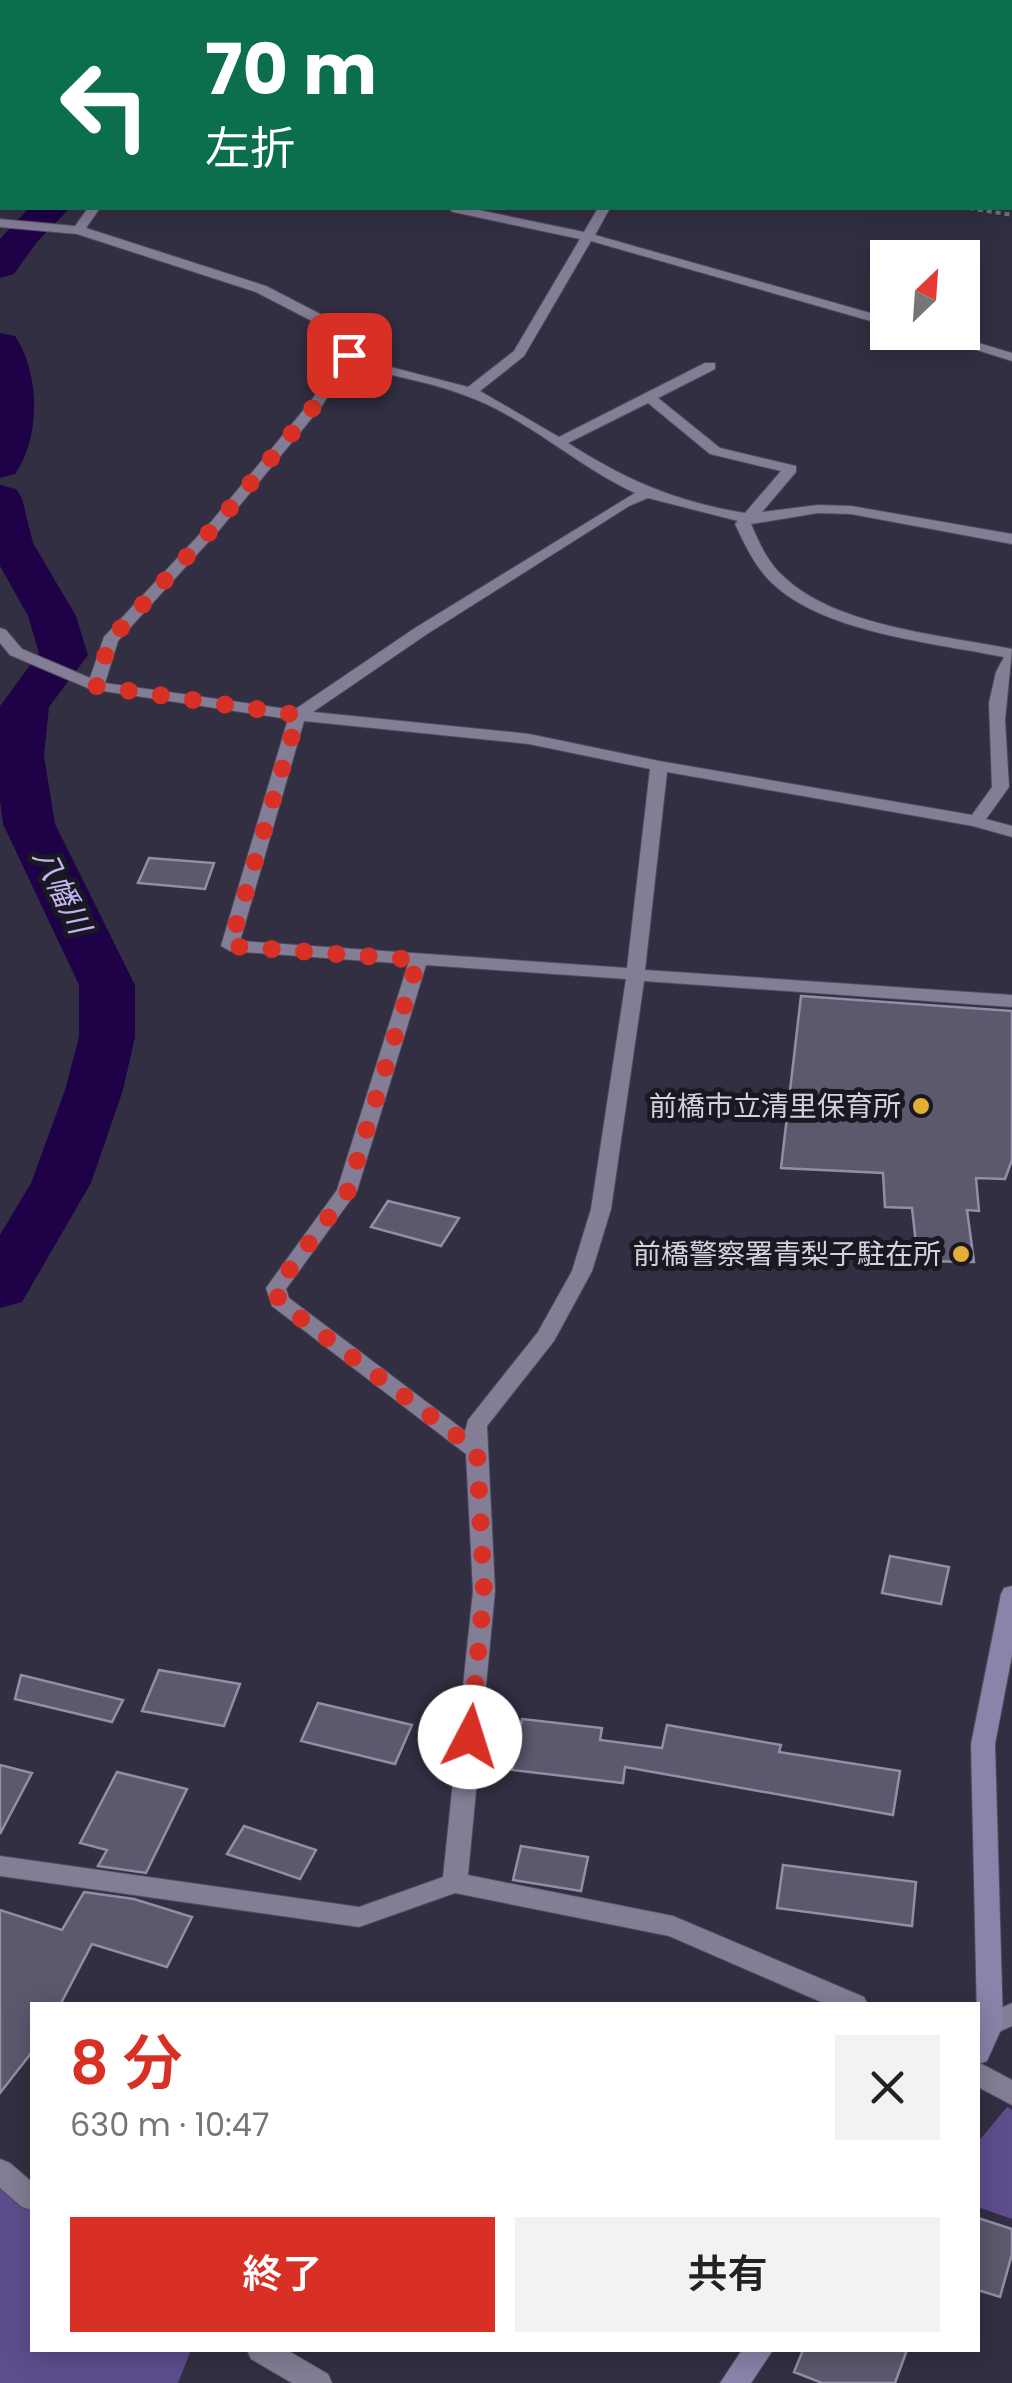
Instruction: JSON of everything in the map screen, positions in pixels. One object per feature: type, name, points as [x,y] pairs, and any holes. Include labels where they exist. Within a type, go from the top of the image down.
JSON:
[{"type":"street","points":[[78,230],[93,210]]},
{"type":"street","points":[[462,210],[586,236],[870,317]]},
{"type":"street","points":[[471,392],[519,353],[603,210]]},
{"type":"street","points":[[7,224],[78,230],[261,289],[317,318],[349,355],[370,366],[471,392],[610,476],[647,493],[748,518],[818,509],[850,510],[1012,539]]},
{"type":"street","points":[[980,348],[1012,357]]},
{"type":"street","points":[[96,686],[110,640],[216,525],[316,404],[349,355]]},
{"type":"street","points":[[557,443],[710,366]]},
{"type":"street","points":[[649,397],[715,451],[790,469],[743,524],[762,560],[780,582],[816,607],[1012,656],[1000,674],[995,706],[1001,787],[976,820]]},
{"type":"street","points":[[647,493],[624,503],[437,621],[298,715],[230,946],[1012,1001]]},
{"type":"street","points":[[0,633],[16,652],[96,686],[298,715],[529,739],[659,766],[976,820],[1012,832]]},
{"type":"street","points":[[455,1883],[484,1591],[476,1425],[547,1336],[582,1271],[601,1209],[636,972],[659,766]]},
{"type":"street","points":[[418,960],[348,1191],[276,1288],[279,1302],[477,1451]]},
{"type":"street","points":[[980,2050],[1001,2019],[982,1744],[1012,1594]]},
{"type":"street","points":[[0,1866],[359,1917],[455,1883],[672,1926],[849,2002]]},
{"type":"street","points":[[980,2074],[1012,2094]]},
{"type":"street","points":[[0,2171],[30,2196]]},
{"type":"street","points":[[265,2352],[318,2383]]},
{"type":"street","points":[[734,2383],[757,2352]]},
{"type":"path","points":[[981,210],[1012,215]]},
{"type":"shaded area","points":[[1007,2107],[1012,2110],[1012,2219],[980,2208],[980,2140]]},
{"type":"shaded area","points":[[0,2187],[30,2209],[30,2352],[190,2352],[178,2383],[0,2383]]},
{"type":"building","points":[[149,858],[214,863],[205,889],[138,883]]},
{"type":"building","points":[[801,996],[1012,1011],[1012,1160],[1005,1179],[976,1178],[979,1211],[967,1210],[974,1262],[918,1261],[912,1208],[885,1207],[883,1173],[781,1168]]},
{"type":"building","points":[[388,1201],[459,1218],[441,1246],[371,1227]]},
{"type":"building","points":[[890,1556],[949,1567],[941,1604],[882,1593]]},
{"type":"building","points":[[159,1670],[240,1684],[224,1726],[142,1711]]},
{"type":"building","points":[[21,1675],[123,1700],[112,1722],[15,1699]]},
{"type":"building","points":[[318,1703],[412,1725],[395,1764],[301,1741]]},
{"type":"building","points":[[522,1719],[602,1728],[600,1740],[662,1748],[667,1725],[781,1745],[779,1752],[900,1771],[893,1815],[625,1767],[623,1783],[512,1770]]},
{"type":"building","points":[[0,1765],[32,1773],[0,1834]]},
{"type":"building","points":[[117,1772],[187,1789],[146,1873],[98,1866],[107,1850],[80,1843]]},
{"type":"building","points":[[244,1826],[316,1850],[300,1879],[227,1854]]},
{"type":"building","points":[[521,1846],[588,1857],[581,1891],[513,1880]]},
{"type":"building","points":[[783,1865],[916,1882],[912,1926],[777,1908]]},
{"type":"building","points":[[84,1892],[134,1899],[192,1917],[167,1967],[92,1944],[62,2002],[30,2002],[30,2055],[0,2093],[0,1910],[62,1930]]},
{"type":"building","points":[[980,2219],[1012,2229],[1012,2254],[1000,2297],[980,2291]]},
{"type":"building","points":[[802,2352],[906,2352],[895,2383],[822,2383],[794,2372]]},
{"type":"waterway","name":"八幡川","points":[[0,266],[23,234],[49,210]]},
{"type":"waterway","name":"八幡川","points":[[0,345],[12,390],[8,434],[0,465]]},
{"type":"waterway","name":"八幡川","points":[[0,498],[10,543],[52,616],[64,655],[37,685],[24,707],[19,756],[29,824],[107,985],[107,1037],[94,1090],[61,1183],[0,1287]]},
{"type":"place","name":"前橋市立清里保育所","points":[[921,1106]]},
{"type":"place","name":"前橋警察署青梨子駐在所","points":[[961,1254]]},
{"type":"route","points":[[349,355],[316,404],[216,525],[110,640],[96,686],[298,715],[230,946],[418,960],[348,1191],[276,1288],[279,1302],[477,1451],[484,1591],[470,1737]]}]
